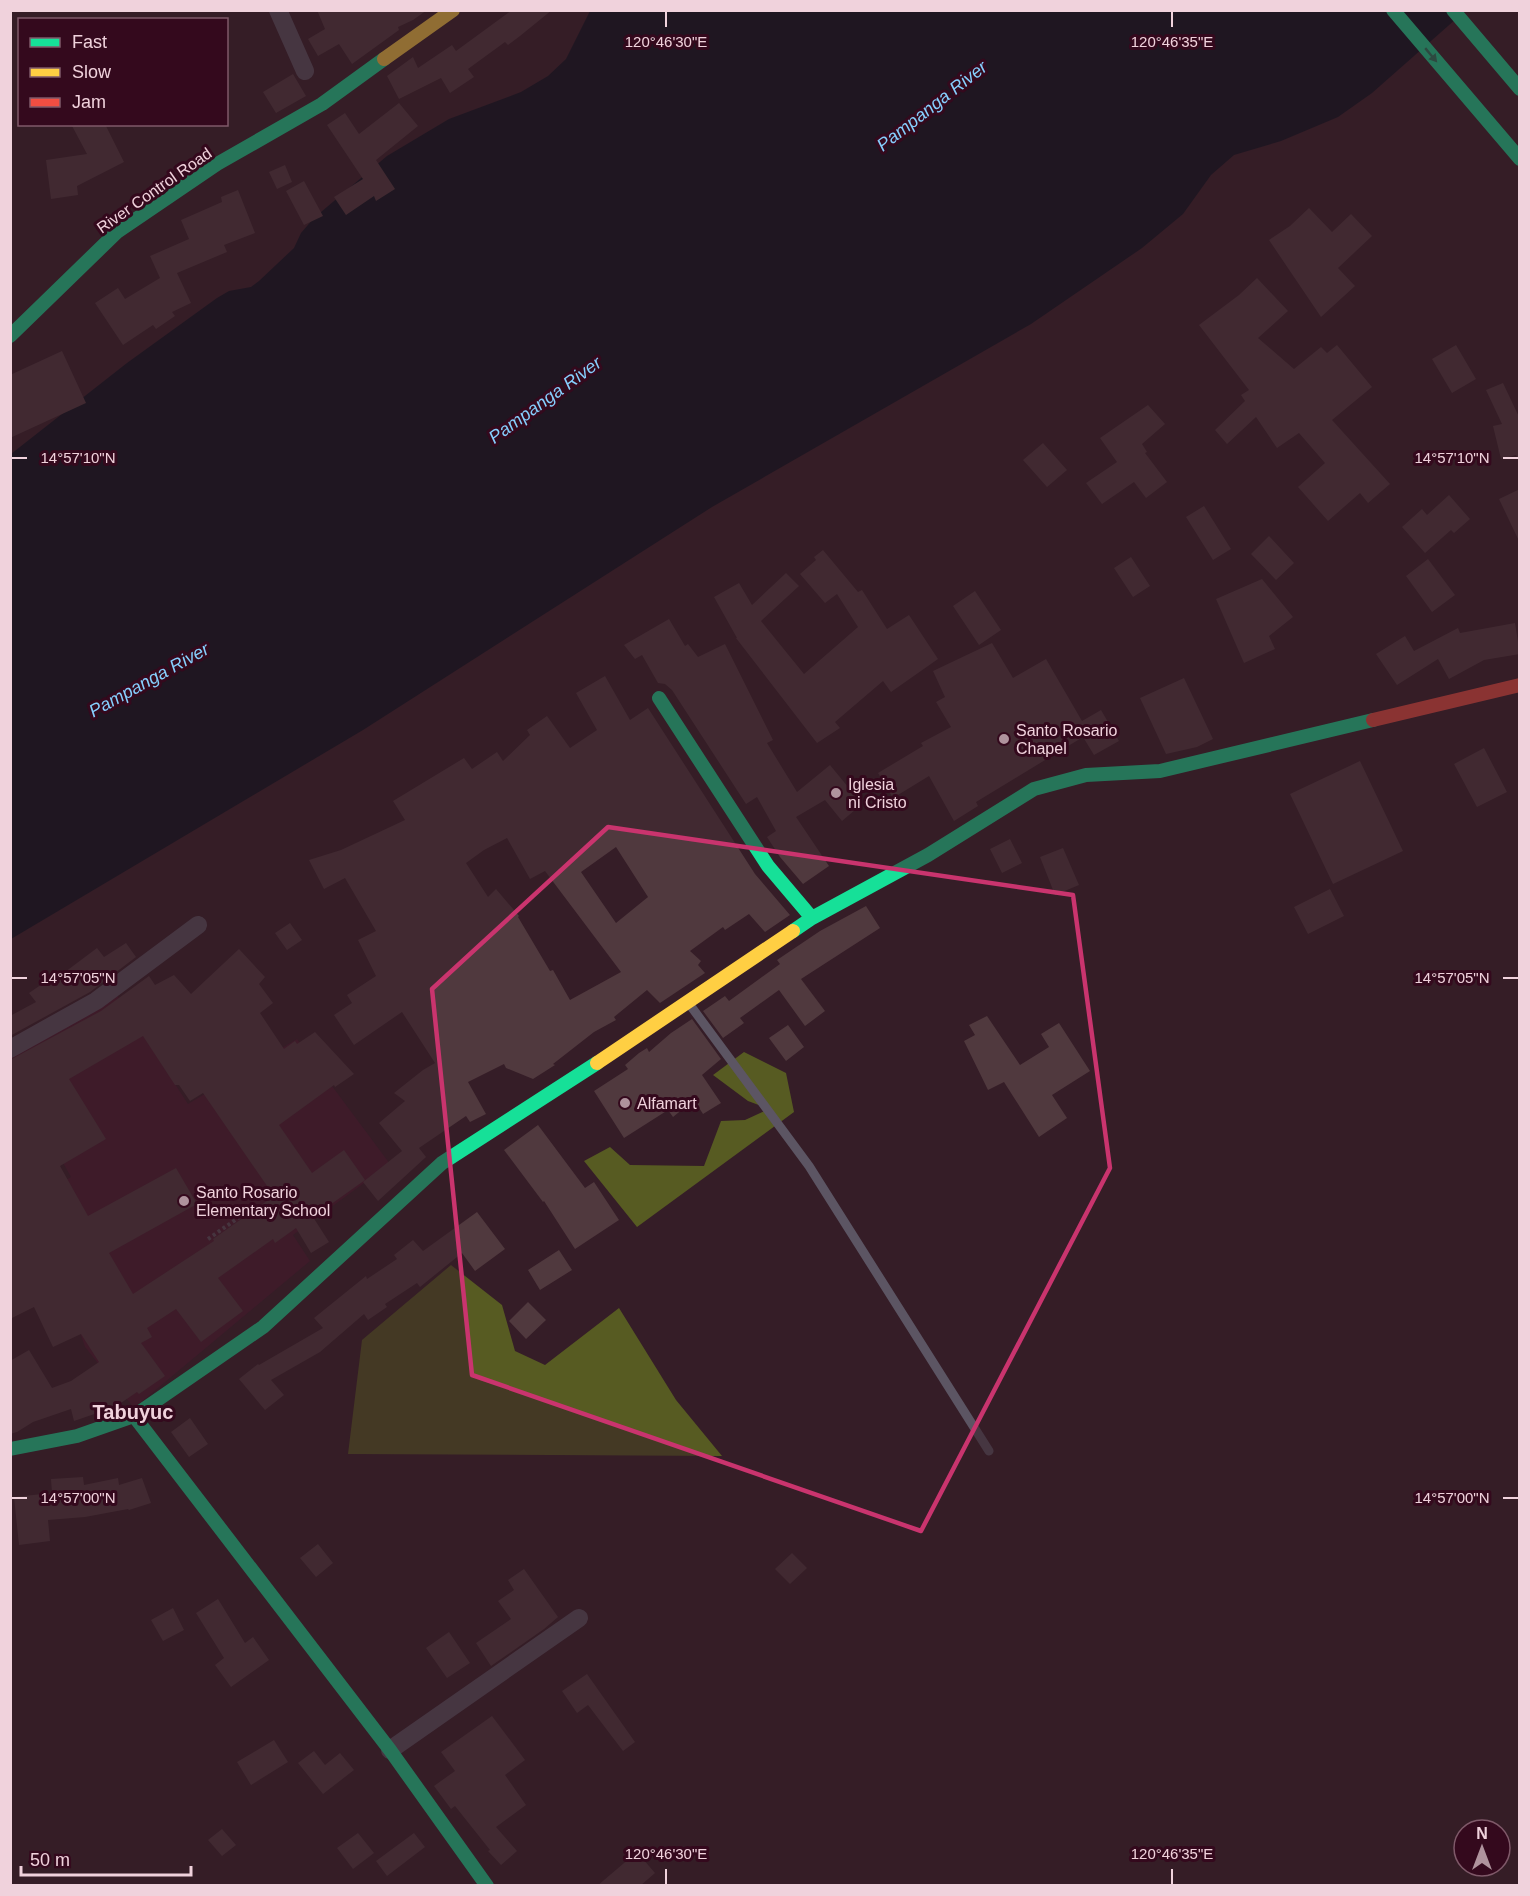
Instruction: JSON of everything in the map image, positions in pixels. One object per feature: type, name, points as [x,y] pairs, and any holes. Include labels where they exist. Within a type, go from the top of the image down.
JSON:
[{"type":"main road","name":"River Control Road","points":[[10,336],[117,232],[218,164],[322,104],[453,10]]},
{"type":"main road","points":[[1393,10],[1520,159]]},
{"type":"main road","points":[[1453,10],[1520,89]]},
{"type":"main road","points":[[10,1449],[77,1436],[134,1416],[263,1327],[442,1163],[688,1003],[812,918],[928,855],[1034,789],[1086,775],[1160,771],[1520,685]]},
{"type":"main road","points":[[659,698],[768,866],[812,918]]},
{"type":"main road","points":[[134,1416],[390,1750],[487,1886]]},
{"type":"street","points":[[278,10],[305,71]]},
{"type":"street","points":[[10,1049],[96,1001],[198,925]]},
{"type":"street","points":[[390,1750],[579,1618]]},
{"type":"lane","points":[[688,1003],[809,1166],[989,1452]]},
{"type":"path","points":[[208,1239],[254,1207]]},
{"type":"highlighted area","points":[[608,827],[1073,895],[1110,1168],[921,1531],[472,1375],[432,989]]},
{"type":"shaded area","name":"Santo Rosario Elementary School","points":[[117,995],[188,1104],[297,1039],[390,1164],[293,1235],[310,1261],[134,1408],[85,1347],[65,1287],[26,1202],[71,1177],[11,1070],[10,1057]]},
{"type":"green space","points":[[744,1052],[786,1073],[794,1112],[637,1227],[584,1161],[610,1147],[630,1165],[704,1166],[721,1121],[745,1120],[769,1109],[748,1101],[713,1075]]},
{"type":"green space","points":[[451,1265],[502,1305],[515,1351],[545,1365],[619,1308],[676,1400],[722,1456],[348,1454],[362,1340]]},
{"type":"water","name":"Pampanga River","points":[[590,11],[1465,11],[1372,93],[1338,117],[1281,141],[1234,155],[1211,175],[1183,214],[1142,248],[1031,324],[712,507],[363,730],[11,939],[11,454],[127,363],[217,298],[229,291],[251,287],[259,281],[294,248],[301,233],[314,218],[387,156],[449,119],[521,92],[548,76],[566,59]]},
{"type":"building","points":[[317,10],[427,10],[398,27],[399,30],[352,64],[339,44],[318,56],[308,39],[325,29]]},
{"type":"building","points":[[512,10],[552,10],[508,45],[505,42],[468,69],[474,77],[450,93],[441,78],[399,99],[387,76],[413,57],[418,68],[452,45],[456,51]]},
{"type":"building","points":[[293,74],[306,96],[276,113],[263,92]]},
{"type":"building","points":[[399,103],[418,126],[376,160],[395,189],[376,201],[374,196],[346,215],[334,197],[363,179],[327,125],[345,113],[359,134]]},
{"type":"building","points":[[72,126],[106,126],[124,162],[77,186],[78,195],[51,199],[46,160],[87,154]]},
{"type":"building","points":[[285,165],[292,182],[277,189],[269,172]]},
{"type":"building","points":[[304,181],[323,216],[304,225],[286,191]]},
{"type":"building","points":[[238,190],[255,233],[224,245],[227,252],[177,273],[191,303],[172,312],[175,316],[156,329],[153,325],[123,345],[95,303],[118,288],[125,299],[160,278],[150,256],[189,239],[181,220],[222,202],[221,197]]},
{"type":"building","points":[[1309,208],[1332,232],[1351,214],[1372,236],[1338,268],[1355,286],[1321,317],[1269,240],[1290,226]]},
{"type":"building","points":[[1257,278],[1288,311],[1258,338],[1294,369],[1321,347],[1327,353],[1337,345],[1372,387],[1332,420],[1390,484],[1368,503],[1360,493],[1328,521],[1298,487],[1325,463],[1299,433],[1277,448],[1256,417],[1227,444],[1215,430],[1245,401],[1241,395],[1249,390],[1199,325],[1239,295]]},
{"type":"building","points":[[1456,345],[1476,379],[1452,393],[1432,359]]},
{"type":"building","points":[[62,351],[86,403],[10,438],[10,375]]},
{"type":"building","points":[[1503,383],[1520,419],[1520,463],[1516,455],[1501,459],[1493,426],[1502,424],[1486,390]]},
{"type":"building","points":[[1148,405],[1165,424],[1142,444],[1147,452],[1145,453],[1167,482],[1146,498],[1134,482],[1102,504],[1086,483],[1117,462],[1100,438]]},
{"type":"building","points":[[1043,443],[1067,470],[1047,487],[1023,460]]},
{"type":"building","points":[[1520,489],[1520,543],[1499,499]]},
{"type":"building","points":[[1449,495],[1470,519],[1454,533],[1451,530],[1425,553],[1402,527],[1422,509],[1427,515]]},
{"type":"building","points":[[1204,506],[1231,549],[1213,560],[1186,517]]},
{"type":"building","points":[[1269,536],[1294,563],[1276,580],[1251,554]]},
{"type":"building","points":[[823,550],[858,592],[862,590],[887,629],[909,615],[938,659],[891,692],[883,681],[835,722],[840,728],[817,743],[736,638],[714,597],[739,583],[752,605],[786,573],[799,586],[761,621],[804,674],[858,627],[837,594],[825,603],[800,574],[816,560],[814,557]]},
{"type":"building","points":[[1131,557],[1150,586],[1133,597],[1114,568]]},
{"type":"building","points":[[1428,559],[1455,595],[1432,612],[1406,576]]},
{"type":"building","points":[[1262,579],[1293,617],[1269,636],[1275,649],[1244,663],[1216,599]]},
{"type":"building","points":[[975,591],[1001,630],[979,645],[953,606]]},
{"type":"building","points":[[669,619],[685,646],[688,644],[698,657],[725,644],[773,740],[767,743],[797,792],[830,765],[862,804],[842,821],[825,800],[796,817],[829,866],[803,884],[780,857],[767,837],[776,831],[757,797],[746,804],[672,690],[665,684],[658,683],[642,655],[635,659],[624,645]]},
{"type":"building","points":[[1515,623],[1520,654],[1484,660],[1449,679],[1438,659],[1397,685],[1376,654],[1405,636],[1414,651],[1458,628],[1460,633]]},
{"type":"building","points":[[992,643],[1013,678],[1046,659],[1082,721],[1101,710],[1119,741],[1094,755],[1083,737],[976,802],[978,806],[954,821],[929,776],[893,798],[878,773],[923,746],[921,743],[951,727],[936,702],[945,697],[933,671]]},
{"type":"building","points":[[605,676],[630,720],[648,708],[755,874],[790,915],[765,932],[749,914],[725,930],[723,927],[690,951],[701,961],[698,965],[705,973],[660,1003],[647,990],[614,1017],[616,1020],[594,1032],[553,1064],[555,1065],[533,1079],[506,1068],[504,1064],[468,1082],[486,1114],[470,1122],[466,1116],[419,1148],[426,1157],[378,1201],[363,1182],[402,1151],[379,1123],[405,1101],[394,1093],[435,1063],[402,1012],[354,1045],[334,1015],[352,1003],[347,995],[376,976],[358,940],[376,931],[345,878],[324,889],[309,860],[341,850],[405,820],[393,801],[464,758],[472,769],[497,752],[503,761],[530,735],[527,730],[547,716],[570,748],[597,730],[576,693]],"holes":[[[507,838],[530,879],[545,871],[621,972],[570,1000],[553,970],[550,971],[519,916],[496,889],[488,897],[466,863]],[[616,847],[648,897],[616,923],[581,872]]]},
{"type":"building","points":[[1184,678],[1213,739],[1197,747],[1166,754],[1140,698]]},
{"type":"building","points":[[1484,748],[1507,792],[1477,807],[1454,764]]},
{"type":"building","points":[[1360,761],[1403,851],[1333,884],[1290,794]]},
{"type":"building","points":[[1010,839],[1022,863],[1002,873],[990,849]]},
{"type":"building","points":[[1063,848],[1079,885],[1055,895],[1040,857]]},
{"type":"building","points":[[1330,889],[1344,916],[1308,934],[1294,907]]},
{"type":"building","points":[[866,906],[880,928],[801,979],[825,1011],[805,1026],[779,990],[740,1018],[744,1023],[723,1038],[703,1011],[725,996],[729,1001],[780,964],[777,960],[820,931]]},
{"type":"building","points":[[290,923],[302,940],[287,950],[275,933]]},
{"type":"building","points":[[126,943],[136,957],[90,992],[10,1036],[10,1016],[36,1002],[29,993],[51,978],[53,981],[97,948],[104,957]]},
{"type":"building","points":[[239,949],[265,977],[259,984],[273,1003],[260,1013],[284,1049],[295,1041],[297,1044],[315,1032],[354,1074],[335,1087],[334,1085],[279,1125],[312,1173],[344,1150],[365,1180],[313,1217],[329,1242],[311,1253],[296,1228],[275,1243],[273,1239],[218,1278],[243,1311],[201,1342],[176,1309],[147,1328],[152,1337],[141,1343],[165,1376],[115,1407],[74,1421],[71,1409],[33,1422],[10,1434],[10,1361],[29,1350],[52,1388],[71,1381],[99,1362],[81,1334],[53,1347],[34,1307],[10,1319],[10,1060],[101,1011],[149,976],[155,985],[174,975],[191,994]],"holes":[[[143,1036],[175,1085],[179,1085],[190,1101],[203,1093],[274,1196],[213,1239],[214,1241],[133,1294],[109,1253],[197,1204],[176,1168],[88,1216],[60,1166],[106,1139],[69,1079]]]},
{"type":"building","points":[[987,1016],[1020,1065],[1049,1047],[1041,1034],[1059,1023],[1090,1071],[1052,1095],[1067,1118],[1039,1137],[1004,1082],[988,1090],[964,1041],[975,1035],[969,1025]]},
{"type":"building","points":[[692,1019],[721,1059],[702,1075],[721,1103],[703,1114],[694,1100],[673,1117],[668,1110],[624,1138],[594,1091],[628,1069],[625,1065],[639,1053],[647,1048],[649,1052]]},
{"type":"building","points":[[788,1025],[804,1047],[786,1061],[769,1038]]},
{"type":"building","points":[[538,1125],[585,1188],[594,1182],[619,1220],[575,1249],[544,1201],[504,1150]]},
{"type":"building","points":[[477,1212],[505,1249],[475,1271],[462,1253],[420,1287],[417,1283],[385,1304],[387,1307],[368,1320],[364,1314],[320,1352],[271,1380],[284,1395],[265,1410],[239,1379],[258,1364],[323,1328],[314,1318],[366,1276],[367,1279],[397,1259],[394,1255],[413,1240],[423,1251]]},
{"type":"building","points":[[559,1250],[572,1270],[540,1290],[528,1270]]},
{"type":"building","points":[[528,1302],[546,1320],[526,1339],[509,1321]]},
{"type":"building","points":[[190,1418],[208,1444],[189,1457],[171,1432]]},
{"type":"building","points":[[83,1477],[84,1485],[118,1478],[119,1485],[142,1478],[151,1503],[129,1510],[48,1520],[50,1541],[19,1545],[14,1497],[52,1493],[51,1479]]},
{"type":"building","points":[[318,1544],[333,1563],[316,1577],[300,1558]]},
{"type":"building","points":[[792,1553],[807,1568],[790,1584],[775,1569]]},
{"type":"building","points":[[524,1569],[558,1617],[491,1666],[476,1643],[511,1619],[498,1601],[514,1590],[508,1580]]},
{"type":"building","points":[[218,1599],[245,1643],[253,1637],[269,1660],[231,1687],[215,1665],[224,1658],[196,1613]]},
{"type":"building","points":[[173,1608],[184,1630],[163,1641],[151,1620]]},
{"type":"building","points":[[449,1632],[470,1663],[447,1678],[426,1648]]},
{"type":"building","points":[[587,1674],[635,1742],[623,1751],[588,1705],[577,1713],[562,1691]]},
{"type":"building","points":[[492,1716],[525,1760],[505,1775],[526,1805],[496,1827],[517,1851],[501,1865],[455,1806],[451,1809],[434,1786],[455,1771],[441,1752]]},
{"type":"building","points":[[274,1740],[288,1762],[251,1785],[237,1762]]},
{"type":"building","points":[[314,1751],[325,1765],[340,1753],[354,1770],[323,1794],[298,1763]]},
{"type":"building","points":[[222,1829],[236,1845],[222,1856],[208,1840]]},
{"type":"building","points":[[358,1833],[374,1853],[353,1869],[337,1848]]},
{"type":"building","points":[[414,1833],[425,1847],[387,1876],[376,1861]]},
{"type":"building","points":[[637,1852],[655,1873],[640,1886],[597,1886]]},
{"type":"traffic: fast","points":[[1393,10],[1520,159]]},
{"type":"traffic: fast","points":[[1453,10],[1520,89]]},
{"type":"traffic: fast","points":[[10,336],[117,232],[217,164],[322,104],[384,59]]},
{"type":"traffic: fast","points":[[659,698],[768,866],[812,918]]},
{"type":"traffic: fast","points":[[793,931],[812,918],[928,855],[1034,789],[1086,775],[1160,771],[1373,720]]},
{"type":"traffic: fast","points":[[10,1449],[77,1436],[134,1416],[263,1327],[442,1163],[597,1063]]},
{"type":"traffic: fast","points":[[134,1416],[390,1750],[487,1886]]},
{"type":"traffic: slow","points":[[384,59],[453,10]]},
{"type":"traffic: slow","points":[[597,1063],[793,931]]},
{"type":"traffic: jam","points":[[1373,720],[1520,685]]},
{"type":"place","name":"Santo Rosario Chapel","points":[[1004,739]]},
{"type":"place","name":"Iglesia ni Cristo","points":[[836,793]]},
{"type":"place","name":"Alfamart","points":[[625,1103]]},
{"type":"place","name":"Santo Rosario Elementary School","points":[[184,1201]]},
{"type":"district","name":"Tabuyuc","points":[[133,1412]]}]
